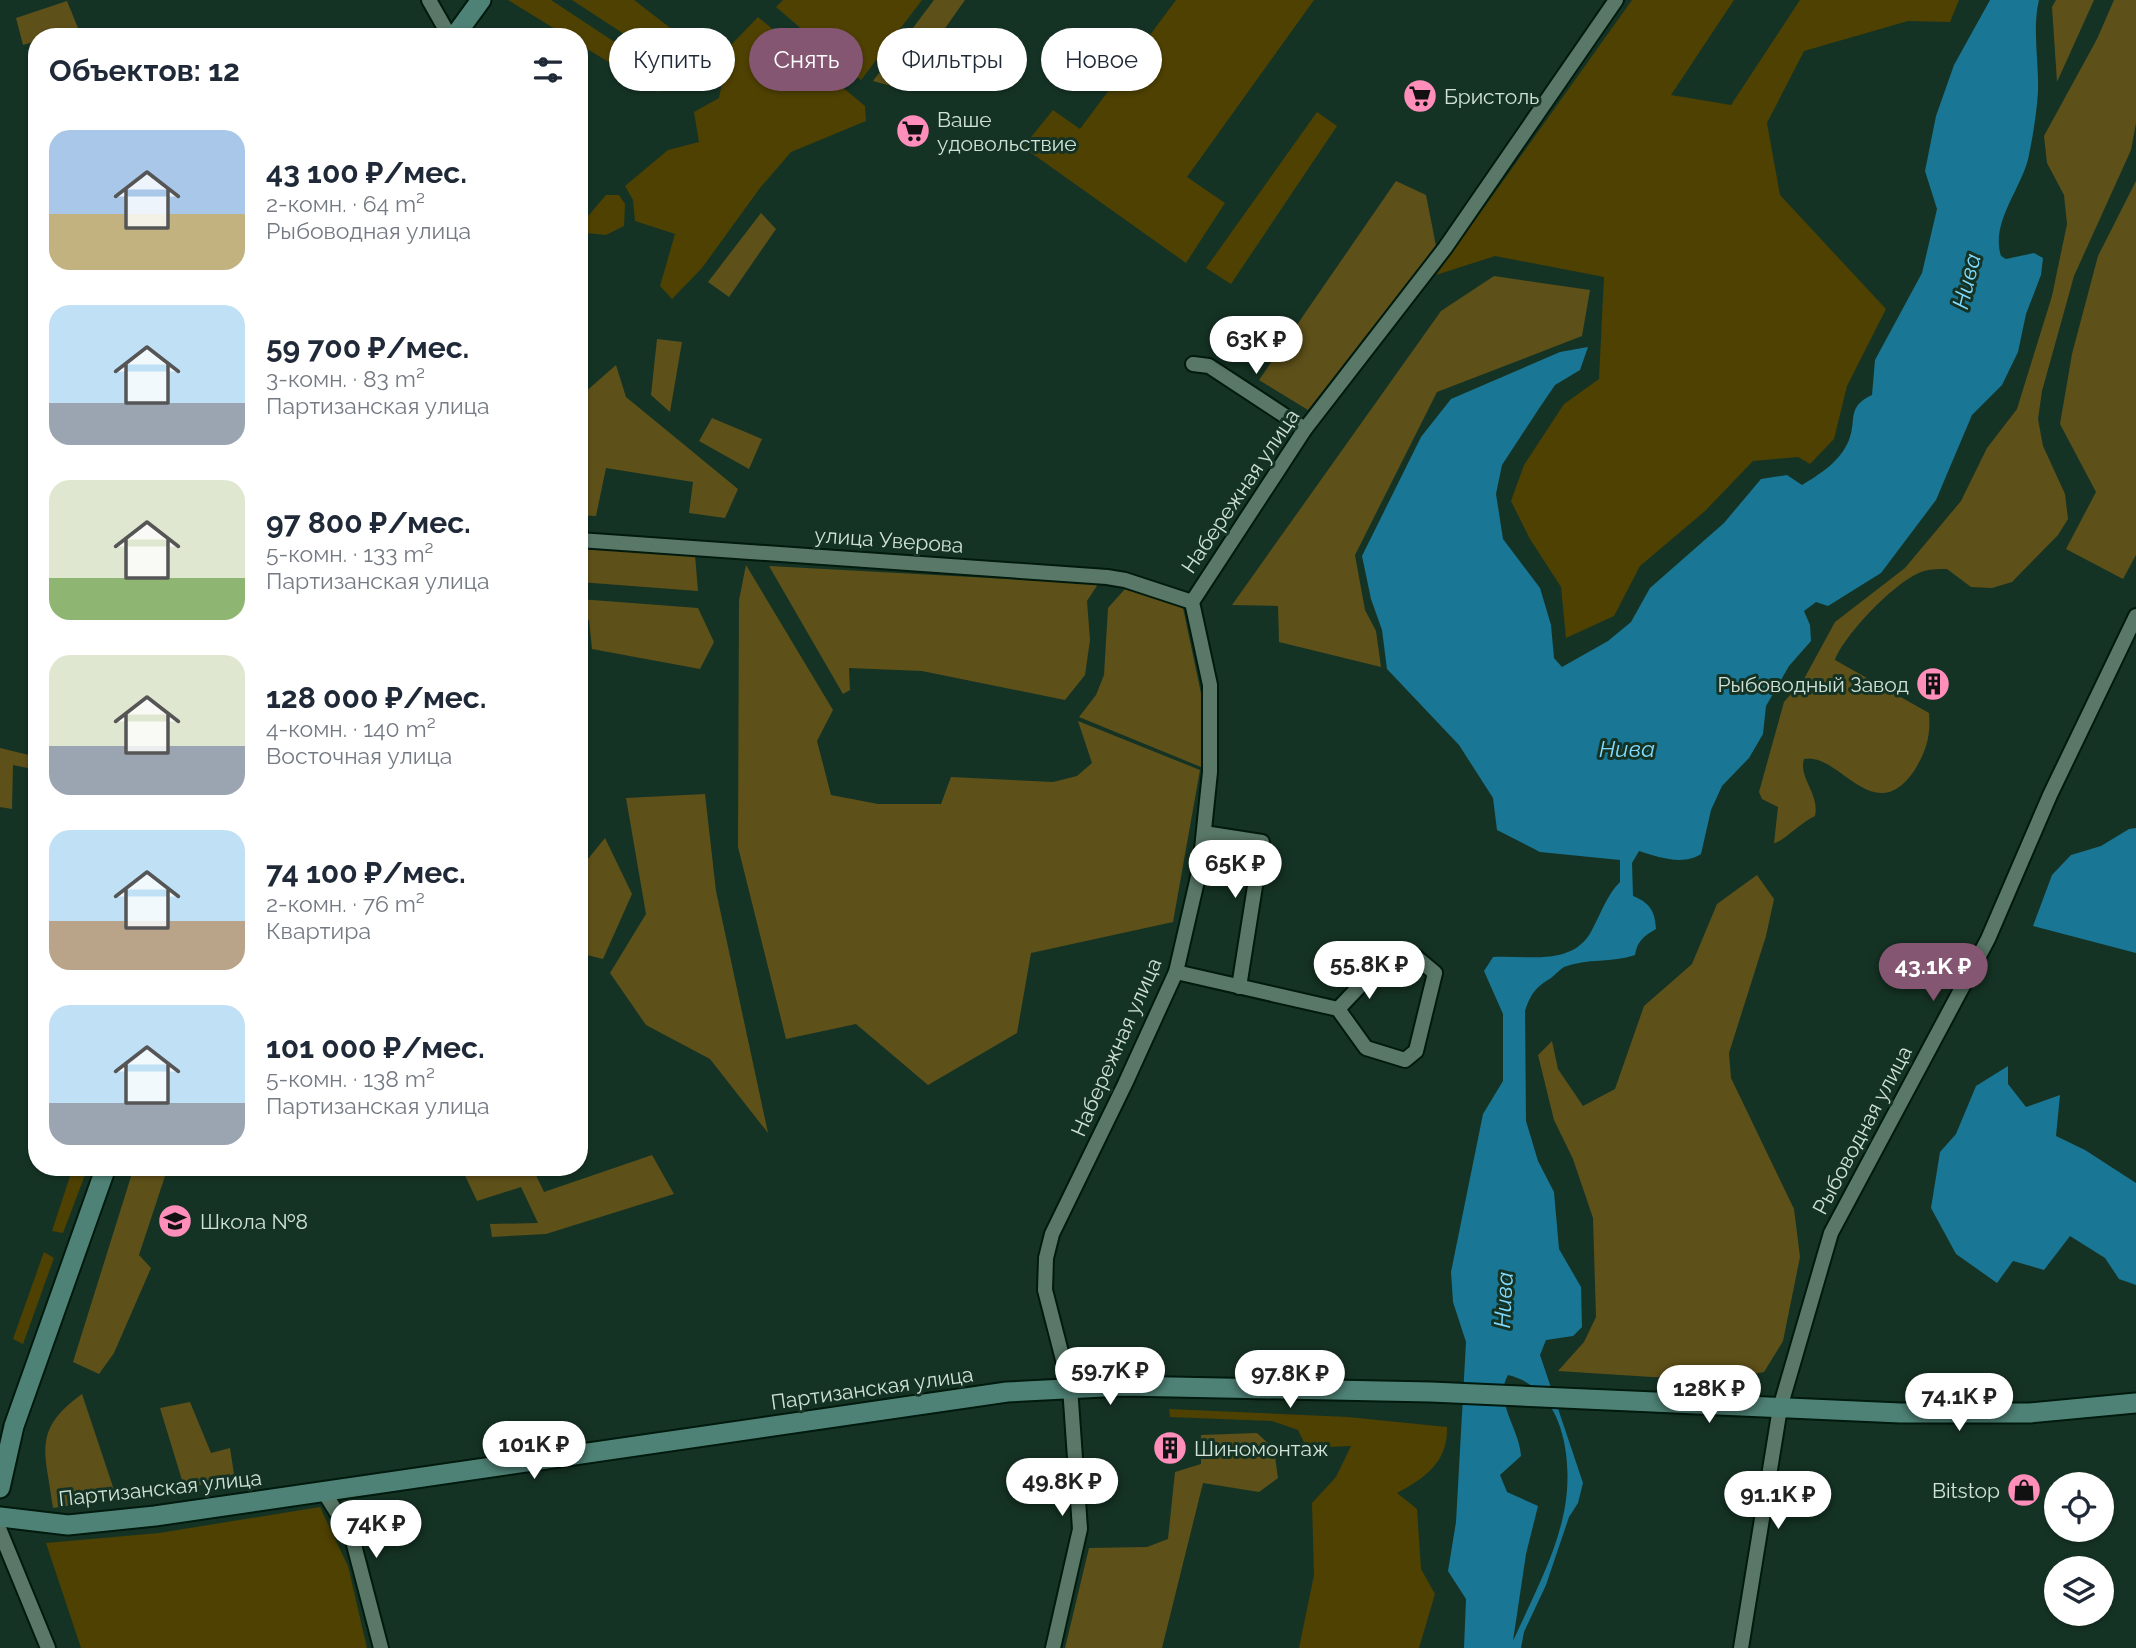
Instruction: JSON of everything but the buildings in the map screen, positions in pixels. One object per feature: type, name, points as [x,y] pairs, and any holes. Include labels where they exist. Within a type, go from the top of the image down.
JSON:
[{"type":"main road","points":[[459,28],[481,0]]},
{"type":"main road","points":[[0,1488],[14,1426],[103,1176]]},
{"type":"main road","name":"Партизанская улица","points":[[0,1517],[68,1525],[155,1516],[1007,1392],[1070,1387],[1431,1392],[1900,1413],[2030,1413],[2136,1403]]},
{"type":"street","points":[[429,0],[446,28]]},
{"type":"street","name":"Набережная улица","points":[[1054,1648],[1080,1529],[1070,1387],[1045,1290],[1046,1258],[1052,1234],[1176,972],[1200,868],[1210,772],[1210,685],[1192,602],[1305,429],[1445,248],[1616,0]]},
{"type":"street","points":[[1193,364],[1209,366],[1305,429]]},
{"type":"street","name":"улица Уверова","points":[[588,541],[1107,578],[1125,580],[1192,602]]},
{"type":"street","name":"Рыбоводная улица","points":[[1741,1648],[1780,1408],[1831,1233],[1988,939],[2050,795],[2136,616]]},
{"type":"street","points":[[1203,833],[1262,842],[1240,987]]},
{"type":"street","points":[[1176,972],[1338,1009],[1366,1048],[1405,1060],[1416,1051],[1435,972],[1411,953],[1376,969],[1338,1009]]},
{"type":"street","points":[[324,1492],[352,1537],[381,1648]]},
{"type":"street","points":[[0,1531],[48,1648]]},
{"type":"shaded area","points":[[508,0],[551,0],[609,38],[609,62],[588,49],[588,28],[553,28]]},
{"type":"shaded area","points":[[572,0],[634,0],[670,28],[615,28]]},
{"type":"shaded area","points":[[783,0],[922,0],[901,28],[877,28],[877,59],[863,77],[863,28],[800,28],[776,7]]},
{"type":"shaded area","points":[[934,0],[965,0],[945,28],[913,28]]},
{"type":"shaded area","points":[[1176,0],[1314,0],[1187,177],[1225,203],[1186,263],[1023,147],[1053,110],[1080,129],[1108,91],[1162,91],[1162,28],[1155,28]]},
{"type":"shaded area","points":[[1632,0],[1734,0],[1671,95],[1731,105],[1800,0],[1959,0],[1950,22],[1908,21],[1804,51],[1767,123],[1780,195],[1886,309],[1847,386],[1834,439],[1810,464],[1798,457],[1753,461],[1705,511],[1640,566],[1614,616],[1566,638],[1561,587],[1530,539],[1511,501],[1524,465],[1564,404],[1599,379],[1604,277],[1495,256],[1436,275]]},
{"type":"shaded area","points":[[2056,0],[2094,0],[2057,82],[2052,7]]},
{"type":"shaded area","points":[[2114,0],[2136,0],[2136,123],[2131,150],[2074,276],[2042,391],[2038,419],[2043,446],[2065,494],[2068,519],[2058,535],[2012,582],[1992,588],[1971,587],[1947,569],[1924,571],[1886,596],[1860,623],[1835,660],[1929,713],[1925,750],[1914,771],[1899,787],[1885,793],[1871,791],[1817,760],[1804,759],[1804,773],[1815,800],[1815,816],[1774,843],[1778,807],[1762,799],[1759,792],[1784,702],[1804,679],[1835,622],[1905,568],[1961,501],[1987,448],[2017,409],[2052,296],[2067,224],[2064,195],[2047,163],[2044,136],[2097,39]]},
{"type":"shaded area","points":[[67,1],[78,28],[28,28],[28,44],[23,45],[16,18]]},
{"type":"shaded area","points":[[758,17],[771,28],[749,28],[749,91],[847,91],[865,106],[866,121],[791,152],[760,188],[702,268],[672,299],[660,286],[675,234],[635,221],[633,200],[625,186],[668,150],[699,142],[694,112],[719,98],[720,91],[735,91],[735,41]]},
{"type":"shaded area","points":[[1317,112],[1337,126],[1231,284],[1206,268]]},
{"type":"shaded area","points":[[1396,181],[1426,195],[1436,246],[1308,410],[1259,380]]},
{"type":"shaded area","points":[[2136,181],[2136,555],[2123,579],[2066,549],[2096,492],[2060,424],[2072,354],[2098,256]]},
{"type":"shaded area","points":[[606,195],[619,195],[625,204],[624,226],[606,235],[588,233],[588,216]]},
{"type":"shaded area","points":[[761,213],[776,229],[729,297],[708,282]]},
{"type":"shaded area","points":[[1494,276],[1590,290],[1582,336],[1437,392],[1355,555],[1365,610],[1376,631],[1381,667],[1279,642],[1278,606],[1232,605],[1441,311]]},
{"type":"shaded area","points":[[657,339],[682,342],[670,412],[651,395]]},
{"type":"shaded area","points":[[616,365],[626,397],[738,489],[725,518],[689,513],[693,482],[606,468],[596,516],[588,516],[588,390]]},
{"type":"shaded area","points":[[712,418],[762,439],[749,469],[699,441]]},
{"type":"shaded area","points":[[588,549],[695,555],[698,591],[588,583]]},
{"type":"shaded area","points":[[746,565],[833,710],[817,741],[831,795],[878,804],[941,804],[951,777],[1053,782],[1077,776],[1092,763],[1078,721],[1200,770],[1173,922],[1031,953],[1017,1033],[928,1085],[856,1024],[786,1039],[738,847],[739,600]]},
{"type":"shaded area","points":[[769,566],[1098,584],[1087,601],[1090,640],[1085,675],[1065,700],[922,671],[849,668],[850,690],[843,694]]},
{"type":"shaded area","points":[[1135,588],[1183,608],[1206,717],[1201,767],[1079,717],[1096,695],[1104,675],[1108,608],[1125,589]]},
{"type":"shaded area","points":[[588,600],[698,608],[714,642],[700,669],[592,649]]},
{"type":"shaded area","points":[[0,748],[28,755],[28,768],[13,765],[12,809],[0,807]]},
{"type":"shaded area","points":[[705,794],[716,891],[768,1133],[710,1059],[646,1025],[610,973],[646,914],[626,798]]},
{"type":"shaded area","points":[[605,838],[632,894],[603,959],[588,955],[588,859]]},
{"type":"shaded area","points":[[1757,875],[1774,899],[1766,936],[1729,1053],[1731,1078],[1794,1209],[1800,1257],[1783,1341],[1764,1372],[1715,1381],[1558,1371],[1584,1342],[1596,1317],[1593,1218],[1573,1159],[1554,1120],[1538,1055],[1552,1041],[1558,1069],[1583,1106],[1615,1089],[1644,1006],[1692,964],[1717,904]]},
{"type":"shaded area","points":[[652,1155],[674,1194],[546,1234],[492,1237],[490,1224],[538,1223],[521,1187],[477,1201],[465,1176],[536,1176],[544,1192]]},
{"type":"shaded area","points":[[70,1176],[85,1176],[63,1233],[52,1231]]},
{"type":"shaded area","points":[[131,1176],[165,1176],[139,1255],[151,1268],[114,1353],[99,1374],[73,1362]]},
{"type":"shaded area","points":[[44,1252],[54,1258],[23,1344],[13,1339]]},
{"type":"shaded area","points":[[82,1394],[115,1493],[94,1502],[53,1508],[46,1457],[49,1432],[66,1407]]},
{"type":"shaded area","points":[[190,1402],[211,1453],[230,1448],[234,1474],[185,1490],[160,1408]]},
{"type":"shaded area","points":[[1169,1409],[1348,1417],[1447,1427],[1444,1450],[1433,1468],[1397,1493],[1417,1509],[1421,1569],[1435,1594],[1419,1648],[1299,1648],[1314,1575],[1312,1503],[1336,1477],[1351,1446],[1328,1447],[1312,1458],[1298,1430],[1272,1421],[1170,1417]]},
{"type":"shaded area","points":[[1257,1433],[1274,1449],[1278,1478],[1259,1492],[1203,1483],[1162,1648],[1065,1648],[1089,1548],[1147,1547],[1168,1539],[1175,1472],[1201,1464],[1201,1435]]},
{"type":"shaded area","points":[[320,1507],[348,1566],[367,1648],[81,1648],[46,1543],[159,1533]]},
{"type":"water","name":"Нива","points":[[1990,0],[2039,0],[2036,34],[2037,107],[2026,167],[2003,218],[1999,243],[2001,256],[2006,259],[2034,253],[2043,258],[2041,275],[2026,314],[2018,352],[2002,385],[1972,415],[1936,500],[1881,573],[1828,606],[1816,602],[1804,611],[1810,625],[1811,641],[1789,666],[1766,706],[1763,734],[1749,758],[1722,786],[1711,810],[1701,854],[1694,858],[1678,860],[1639,851],[1632,863],[1633,896],[1650,908],[1656,929],[1642,939],[1635,955],[1564,967],[1538,988],[1527,1005],[1526,1121],[1538,1161],[1554,1192],[1559,1249],[1581,1287],[1582,1327],[1573,1336],[1546,1340],[1540,1355],[1583,1483],[1578,1503],[1569,1517],[1546,1585],[1524,1632],[1521,1648],[1464,1648],[1466,1599],[1448,1571],[1456,1522],[1466,1342],[1453,1302],[1451,1272],[1483,1114],[1503,1081],[1503,1014],[1484,971],[1493,957],[1548,957],[1573,950],[1584,942],[1620,882],[1620,860],[1540,852],[1497,830],[1493,798],[1459,745],[1387,669],[1382,630],[1371,599],[1362,556],[1421,437],[1451,399],[1560,352],[1588,347],[1580,370],[1555,385],[1502,465],[1496,494],[1503,539],[1540,588],[1551,625],[1554,658],[1562,667],[1608,641],[1631,622],[1650,588],[1724,523],[1761,479],[1787,475],[1802,485],[1829,467],[1849,440],[1855,409],[1872,395],[1875,360],[1922,273],[1937,209],[1925,171],[1936,116],[1954,65]],"holes":[[[1508,1375],[1528,1383],[1544,1397],[1555,1414],[1562,1434],[1566,1457],[1566,1501],[1553,1552],[1513,1641],[1526,1554],[1538,1506],[1507,1492],[1500,1475],[1521,1456],[1505,1405],[1504,1385]]]},
{"type":"water","points":[[2136,828],[2136,953],[2033,926],[2052,875],[2071,855],[2101,846],[2129,829]]},
{"type":"water","points":[[2008,1066],[2008,1084],[2026,1107],[2060,1095],[2056,1136],[2085,1150],[2136,1183],[2136,1285],[2119,1279],[2105,1258],[2070,1236],[2044,1270],[2013,1261],[1997,1283],[1956,1254],[1931,1208],[1940,1152],[1956,1134],[1976,1086]]},
{"type":"place","name":"Бристоль","points":[[1420,96]]},
{"type":"place","name":"Ваше удовольствие","points":[[913,131]]},
{"type":"place","name":"Рыбоводный Завод","points":[[1933,684]]},
{"type":"place","name":"Школа №8","points":[[175,1221]]},
{"type":"place","name":"Шиномонтаж","points":[[1170,1448]]},
{"type":"place","name":"Bitstop","points":[[2024,1490]]}]
